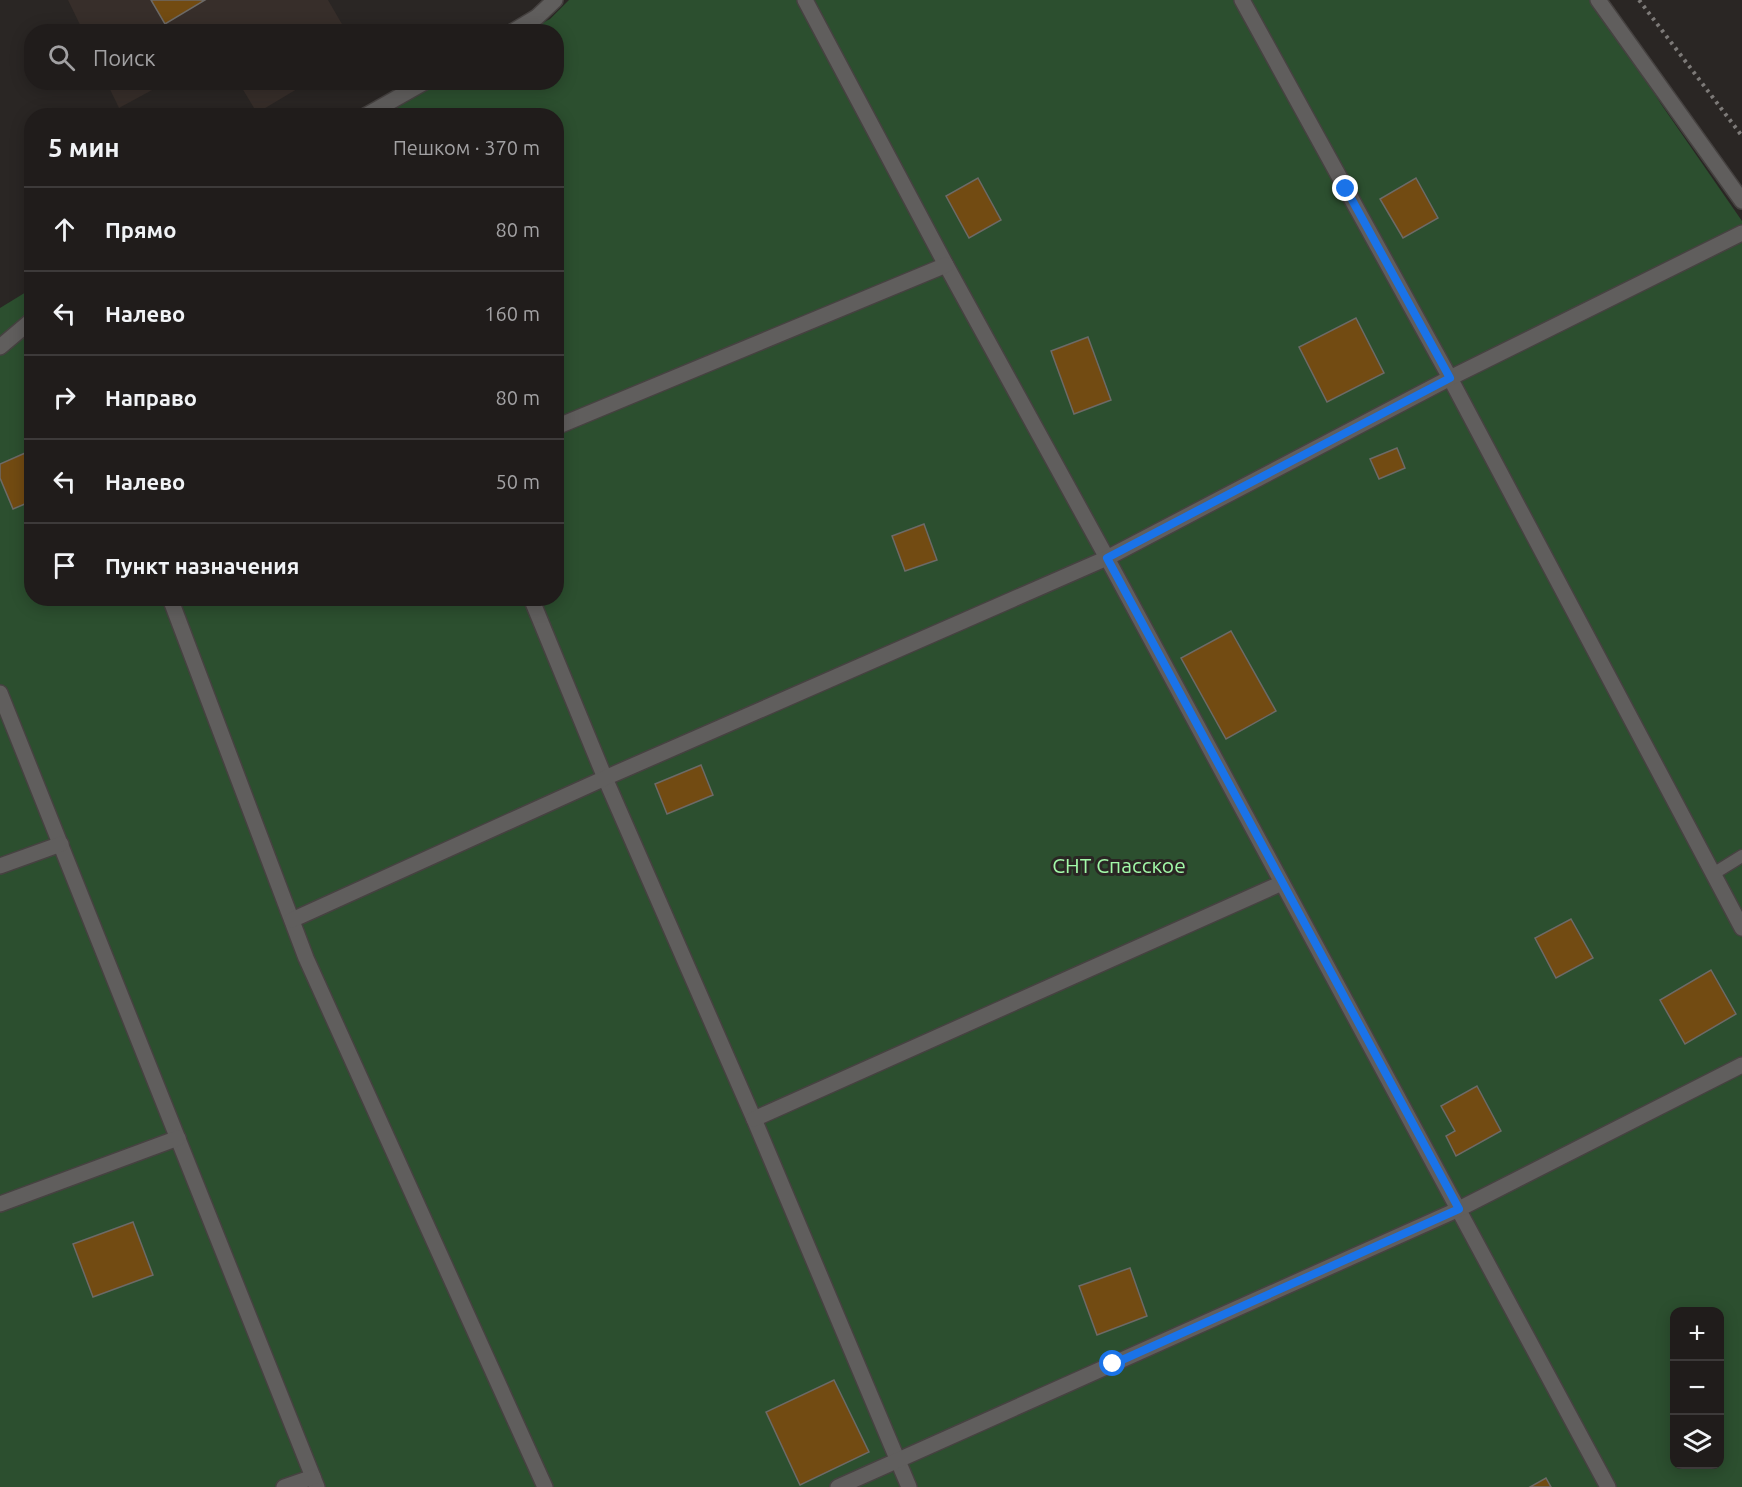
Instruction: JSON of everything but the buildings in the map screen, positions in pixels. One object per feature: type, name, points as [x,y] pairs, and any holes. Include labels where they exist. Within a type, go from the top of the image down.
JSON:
[{"type":"street","points":[[525,24],[537,17],[555,0]]},
{"type":"street","points":[[805,0],[946,265],[1107,558],[1608,1487]]},
{"type":"street","points":[[1242,0],[1450,378],[1742,928]]},
{"type":"street","points":[[1598,0],[1742,201]]},
{"type":"street","points":[[379,108],[411,90]]},
{"type":"street","points":[[292,920],[605,778],[1107,558],[1450,378],[1742,233]]},
{"type":"street","points":[[564,424],[946,265]]},
{"type":"street","points":[[0,347],[24,327]]},
{"type":"street","points":[[173,606],[306,958],[545,1487]]},
{"type":"street","points":[[534,606],[605,778],[754,1119],[909,1487]]},
{"type":"street","points":[[0,693],[315,1482],[284,1487]]},
{"type":"street","points":[[0,866],[61,844]]},
{"type":"street","points":[[754,1119],[1282,883]]},
{"type":"street","points":[[838,1487],[1459,1209],[1742,1065]]},
{"type":"street","points":[[0,1204],[178,1138]]},
{"type":"lane","points":[[1713,874],[1742,856]]},
{"type":"path","points":[[1639,0],[1742,136]]},
{"type":"shaded area","points":[[68,0],[328,0],[342,24],[80,24]]},
{"type":"shaded area","points":[[110,90],[152,90],[119,108]]},
{"type":"shaded area","points":[[243,90],[295,90],[265,108],[254,108]]},
{"type":"green space","name":"СНТ Спасское","points":[[569,0],[1598,0],[1661,104],[1742,221],[1742,1487],[0,1487],[0,308],[24,293],[24,606],[564,606],[564,108],[379,108],[414,90],[564,90],[564,24],[540,24],[550,19]]},
{"type":"route","points":[[1113,1364],[1459,1209],[1107,558],[1450,378],[1346,189]]}]
